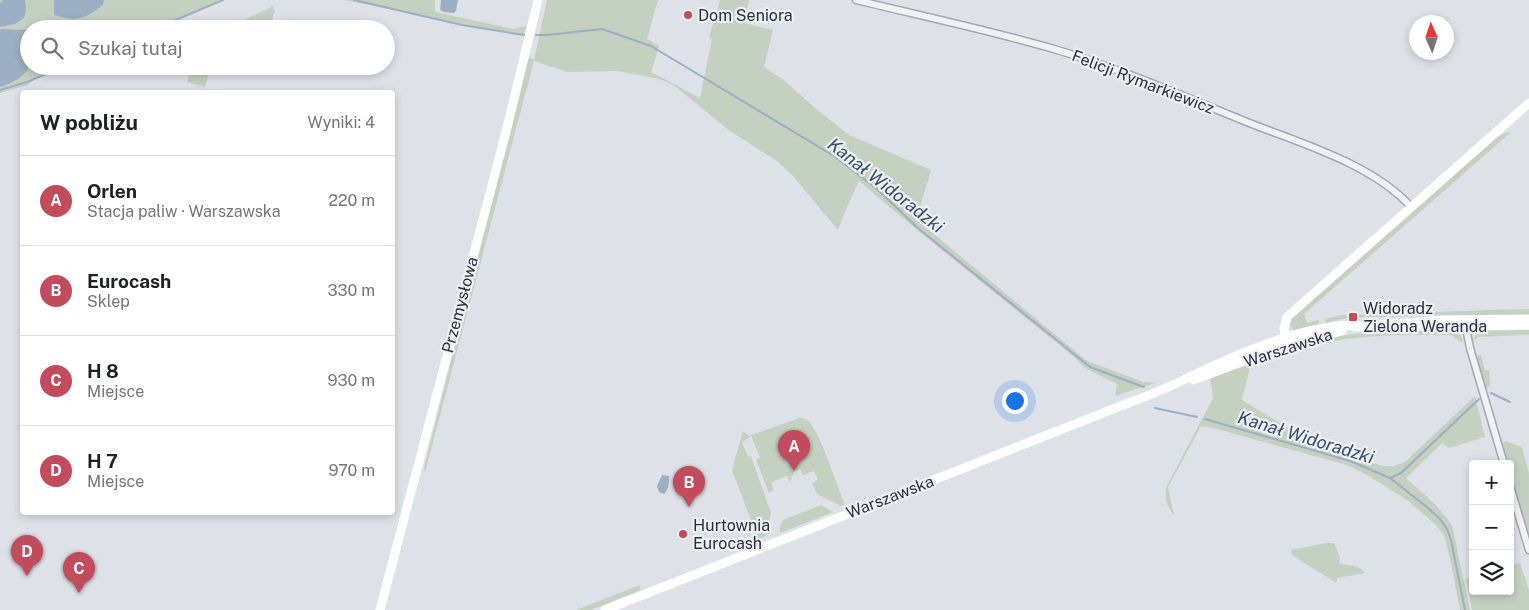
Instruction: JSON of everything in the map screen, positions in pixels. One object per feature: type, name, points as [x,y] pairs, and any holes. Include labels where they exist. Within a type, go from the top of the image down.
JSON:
[{"type":"main road","name":"Przemysłowa","points":[[380,610],[506,132],[538,0]]},
{"type":"main road","points":[[1286,342],[1284,325],[1287,318],[1529,103]]},
{"type":"main road","points":[[1465,323],[1529,318]]},
{"type":"main road","name":"Warszawska","points":[[605,610],[1174,384],[1208,376],[1286,342],[1359,326],[1415,322],[1465,323]]},
{"type":"main road","points":[[1465,323],[1529,325]]},
{"type":"street","name":"Felicji Rymarkiewicz","points":[[856,0],[1054,49],[1119,72],[1286,137],[1344,162],[1393,189],[1411,207]]},
{"type":"street","points":[[1465,323],[1503,460]]},
{"type":"street","points":[[1514,499],[1529,550]]},
{"type":"green space","points":[[0,0],[221,0],[173,20],[20,20],[20,75],[41,75],[28,85],[0,93]]},
{"type":"green space","points":[[344,0],[435,0],[435,12],[513,29],[526,26],[523,36]]},
{"type":"green space","points":[[547,0],[658,0],[647,39],[659,46],[651,73],[700,98],[712,39],[709,38],[720,0],[749,0],[744,23],[773,30],[764,67],[785,81],[849,135],[931,170],[918,214],[918,221],[1087,361],[1143,382],[1155,383],[1115,396],[1117,384],[1085,368],[859,181],[838,230],[793,176],[777,161],[730,131],[672,84],[659,79],[618,71],[567,72],[534,61],[425,472],[424,468],[528,56],[534,60]]},
{"type":"green space","points":[[273,6],[275,11],[272,20],[246,19]]},
{"type":"green space","points":[[189,75],[208,75],[205,87],[187,82]]},
{"type":"green space","points":[[1511,132],[1304,314],[1307,323],[1319,320],[1319,326],[1296,331],[1293,329],[1290,325],[1291,319],[1495,138]]},
{"type":"green space","points":[[1529,309],[1529,316],[1448,318],[1448,315],[1360,317],[1326,323],[1325,319],[1341,315]]},
{"type":"green space","points":[[1529,330],[1529,335],[1477,337],[1477,339],[1473,340],[1476,333],[1480,331]]},
{"type":"green space","points":[[1455,332],[1463,340],[1461,342],[1451,335],[1373,336],[1315,344],[1278,354],[1250,367],[1242,400],[1301,436],[1308,445],[1383,466],[1394,466],[1405,462],[1475,396],[1485,437],[1449,448],[1442,443],[1406,478],[1436,505],[1452,525],[1470,610],[1460,610],[1444,536],[1436,525],[1407,500],[1347,465],[1201,426],[1168,487],[1174,515],[1171,512],[1167,503],[1166,488],[1213,398],[1210,377],[1274,354],[1323,339],[1368,333]]},
{"type":"green space","points":[[1478,355],[1481,355],[1485,370],[1489,370],[1490,386],[1485,388],[1478,362]]},
{"type":"green space","points":[[800,418],[807,420],[817,434],[845,504],[841,506],[817,494],[812,483],[818,480],[814,471],[803,475],[800,469],[793,472],[792,479],[789,481],[787,476],[771,482],[774,490],[769,493],[756,459],[760,458],[751,435]]},
{"type":"green space","points":[[743,431],[751,437],[742,442],[748,457],[751,456],[771,513],[766,536],[758,539],[732,470]]},
{"type":"green space","points":[[1506,441],[1522,447],[1529,473],[1529,538],[1514,486],[1514,460],[1507,460],[1502,443]]},
{"type":"green space","points":[[821,505],[833,512],[780,533],[780,526],[783,520]]},
{"type":"green space","points":[[1334,543],[1340,557],[1339,563],[1358,567],[1365,573],[1337,578],[1336,583],[1292,555],[1291,550]]},
{"type":"green space","points":[[1520,563],[1529,590],[1529,610],[1472,610],[1469,595],[1514,595],[1514,565]]},
{"type":"green space","points":[[1469,578],[1469,594],[1466,579]]},
{"type":"green space","points":[[640,585],[640,590],[591,610],[576,610]]},
{"type":"water","points":[[3,0],[25,0],[26,10],[24,18],[15,24],[0,27],[0,3]]},
{"type":"water","points":[[54,0],[104,0],[103,5],[91,13],[75,19],[54,15]]},
{"type":"water","points":[[441,0],[458,0],[456,11],[454,13],[440,10]]},
{"type":"water","points":[[0,30],[20,30],[20,75],[23,75],[0,87]]},
{"type":"water","points":[[662,475],[669,476],[668,488],[664,494],[659,492],[657,486]]},
{"type":"waterway","name":"Kanał Widoradzki","points":[[175,20],[223,0]]},
{"type":"waterway","name":"Kanał Widoradzki","points":[[354,0],[462,25],[525,35]]},
{"type":"waterway","name":"Kanał Widoradzki","points":[[536,35],[602,29],[651,46],[834,156],[877,189],[919,229],[1090,367],[1144,387]]},
{"type":"waterway","name":"Kanał Widoradzki","points":[[0,90],[44,75]]},
{"type":"waterway","points":[[1491,393],[1510,402]]},
{"type":"waterway","points":[[1390,478],[1401,473],[1479,399]]},
{"type":"waterway","name":"Kanał Widoradzki","points":[[1155,408],[1197,417]]},
{"type":"waterway","name":"Kanał Widoradzki","points":[[1205,419],[1350,461],[1390,478],[1428,508],[1440,519],[1447,529],[1451,540],[1465,610]]},
{"type":"place","name":"Dom Seniora","points":[[688,15]]},
{"type":"place","name":"Widoradz Zielona Weranda","points":[[1353,317]]},
{"type":"place","name":"Orlen","points":[[794,471]]},
{"type":"place","name":"Eurocash","points":[[689,507]]},
{"type":"place","name":"Hurtownia Eurocash","points":[[683,534]]},
{"type":"place","name":"H 7","points":[[27,576]]},
{"type":"place","name":"H 8","points":[[79,593]]}]
